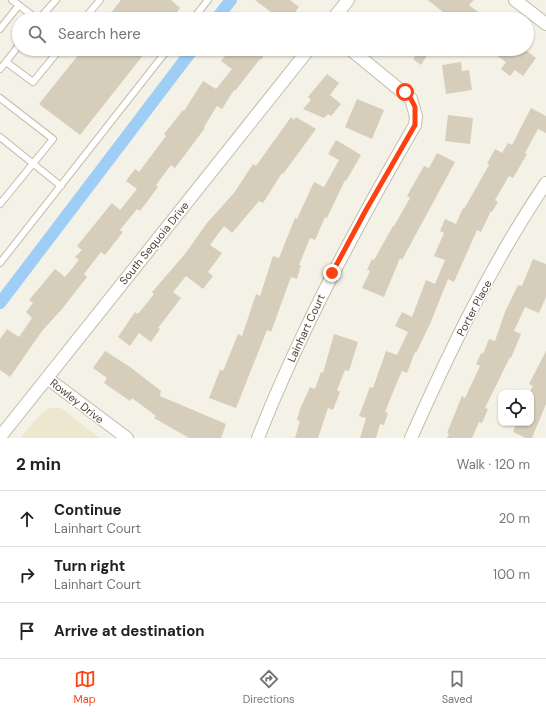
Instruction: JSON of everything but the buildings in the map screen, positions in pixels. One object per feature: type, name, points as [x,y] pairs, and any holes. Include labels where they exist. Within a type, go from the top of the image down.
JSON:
[{"type":"street","points":[[338,12],[348,0]]},
{"type":"street","points":[[516,0],[531,12]]},
{"type":"street","points":[[534,14],[546,24]]},
{"type":"street","name":"South Sequoia Drive","points":[[0,436],[303,56]]},
{"type":"street","name":"Lainhart Court","points":[[258,438],[300,338],[332,273],[415,125],[416,112],[411,99],[359,56]]},
{"type":"street","name":"Porter Place","points":[[411,438],[437,378],[473,308],[511,240],[546,183]]},
{"type":"street","name":"Rowley Drive","points":[[47,378],[127,438]]},
{"type":"lane","points":[[12,0],[28,12]]},
{"type":"lane","points":[[45,12],[56,0]]},
{"type":"lane","points":[[90,12],[100,0]]},
{"type":"lane","points":[[198,12],[208,0]]},
{"type":"lane","points":[[13,12],[19,5]]},
{"type":"lane","points":[[0,29],[12,14]]},
{"type":"lane","points":[[0,21],[10,16]]},
{"type":"lane","points":[[0,69],[12,54]]},
{"type":"lane","points":[[6,62],[33,82],[54,56]]},
{"type":"lane","points":[[0,263],[163,56]]},
{"type":"lane","points":[[0,98],[53,139],[0,204]]},
{"type":"lane","points":[[0,137],[61,186]]},
{"type":"shaded area","points":[[49,408],[61,408],[99,438],[21,438],[34,421]]},
{"type":"waterway","points":[[222,12],[231,0]]},
{"type":"waterway","points":[[0,303],[188,56]]},
{"type":"route","points":[[332,273],[415,125],[415,107],[405,92]]}]
